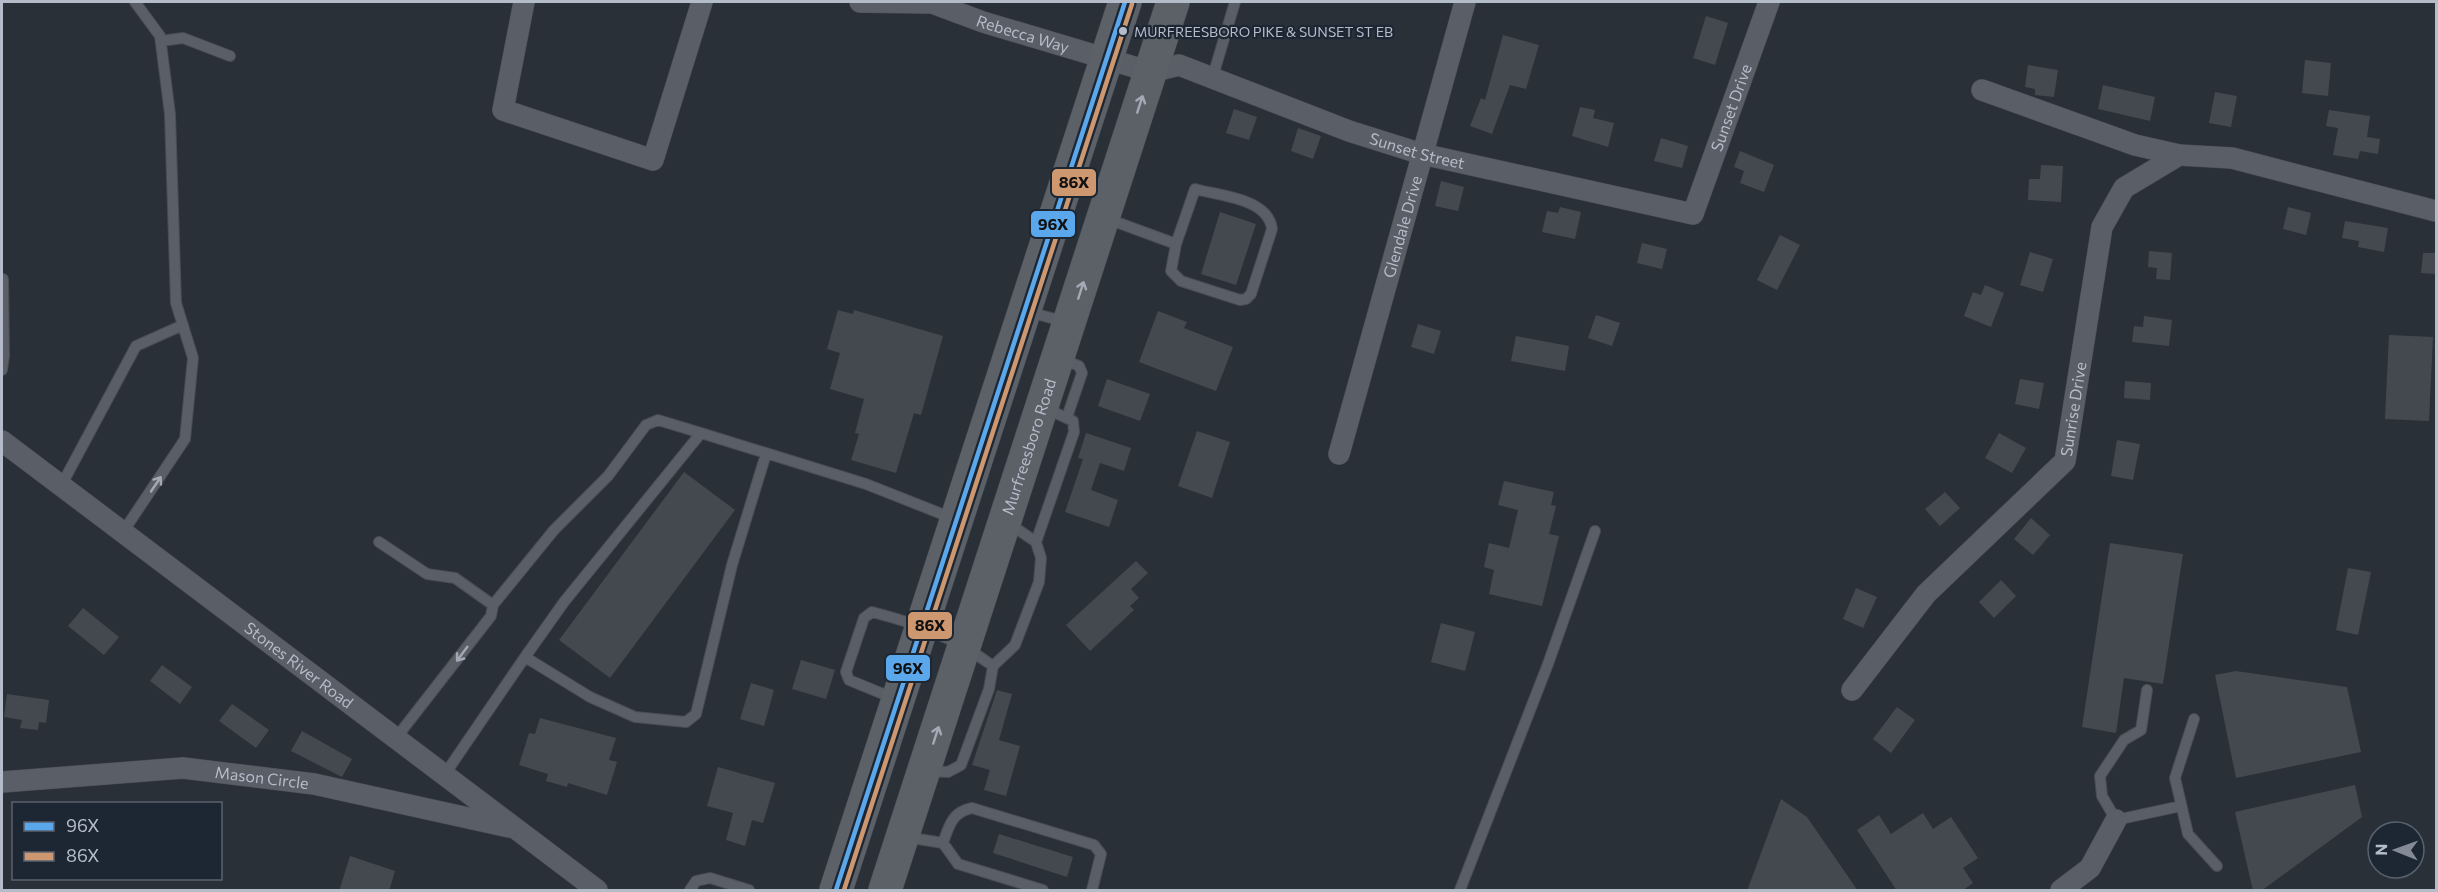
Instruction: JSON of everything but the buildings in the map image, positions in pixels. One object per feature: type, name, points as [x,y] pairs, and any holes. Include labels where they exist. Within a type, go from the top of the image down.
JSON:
[{"type":"main road","points":[[836,891],[920,624],[1026,311],[1125,2]]},
{"type":"main road","name":"Murfreesboro Road","points":[[885,891],[1006,522],[1056,412],[1060,358],[1173,2]]},
{"type":"street","points":[[524,2],[503,111],[653,160],[702,2]]},
{"type":"street","name":"Rebecca Way","points":[[860,2],[932,3],[983,22],[1151,72]]},
{"type":"street","name":"Glendale Drive","points":[[1339,454],[1464,2]]},
{"type":"street","name":"Sunset Drive","points":[[1693,214],[1769,2]]},
{"type":"street","name":"Sunset Street","points":[[1151,72],[1179,65],[1349,131],[1422,154],[1693,214]]},
{"type":"street","points":[[1982,90],[2074,125],[2135,145],[2179,155],[2232,158],[2436,212]]},
{"type":"street","name":"Sunrise Drive","points":[[1852,690],[1926,594],[2065,461],[2102,227],[2124,188],[2148,171],[2179,155]]},
{"type":"street","name":"Stones River Road","points":[[2,441],[597,891]]},
{"type":"street","name":"Mason Circle","points":[[2,782],[183,768],[314,784],[518,829]]},
{"type":"street","points":[[2061,891],[2090,868],[2116,820]]},
{"type":"lane","points":[[123,532],[185,439],[193,358],[176,303],[170,114],[160,36],[135,2]]},
{"type":"lane","points":[[1212,79],[1235,2]]},
{"type":"lane","points":[[160,41],[183,38],[230,56]]},
{"type":"lane","points":[[1195,189],[1255,205],[1264,210],[1272,229],[1251,294],[1246,299],[1240,300],[1181,280],[1171,271],[1176,244],[1195,189]]},
{"type":"lane","points":[[1104,218],[1176,244]]},
{"type":"lane","points":[[2,370],[3,279]]},
{"type":"lane","points":[[1026,311],[1071,324]]},
{"type":"lane","points":[[61,486],[136,346],[183,325]]},
{"type":"lane","points":[[924,771],[948,772],[961,765],[989,689],[993,666],[1015,645],[1040,582],[1041,558],[1036,542],[1074,432],[1073,421],[1056,412]]},
{"type":"lane","points":[[396,738],[491,616],[493,605],[554,530],[608,476],[646,425],[658,420],[866,484],[955,519]]},
{"type":"lane","points":[[445,774],[571,593],[700,433]]},
{"type":"lane","points":[[525,657],[590,697],[635,717],[686,722],[696,714],[732,565],[766,454]]},
{"type":"lane","points":[[1006,522],[1036,542]]},
{"type":"lane","points":[[1460,891],[1548,664],[1595,531]]},
{"type":"lane","points":[[379,542],[427,574],[455,578],[493,605]]},
{"type":"lane","points":[[896,699],[849,680],[846,672],[864,618],[872,612],[920,624],[965,646],[993,666]]},
{"type":"lane","points":[[2147,690],[2141,730],[2124,740],[2100,776],[2102,796],[2116,820],[2181,806]]},
{"type":"lane","points":[[2193,719],[2175,778],[2188,834],[2217,866]]},
{"type":"lane","points":[[943,843],[952,818],[960,810],[972,808],[1094,845],[1101,854],[1092,891]]},
{"type":"lane","points":[[903,837],[943,843],[958,864],[1043,891]]},
{"type":"lane","points":[[690,891],[696,881],[710,878],[749,891]]},
{"type":"transit line","name":"96X","points":[[836,890],[1125,2]]},
{"type":"transit line","name":"86X","points":[[844,890],[1132,4]]},
{"type":"place","name":"MURFREESBORO PIKE & SUNSET ST EB","points":[[1123,31]]}]
